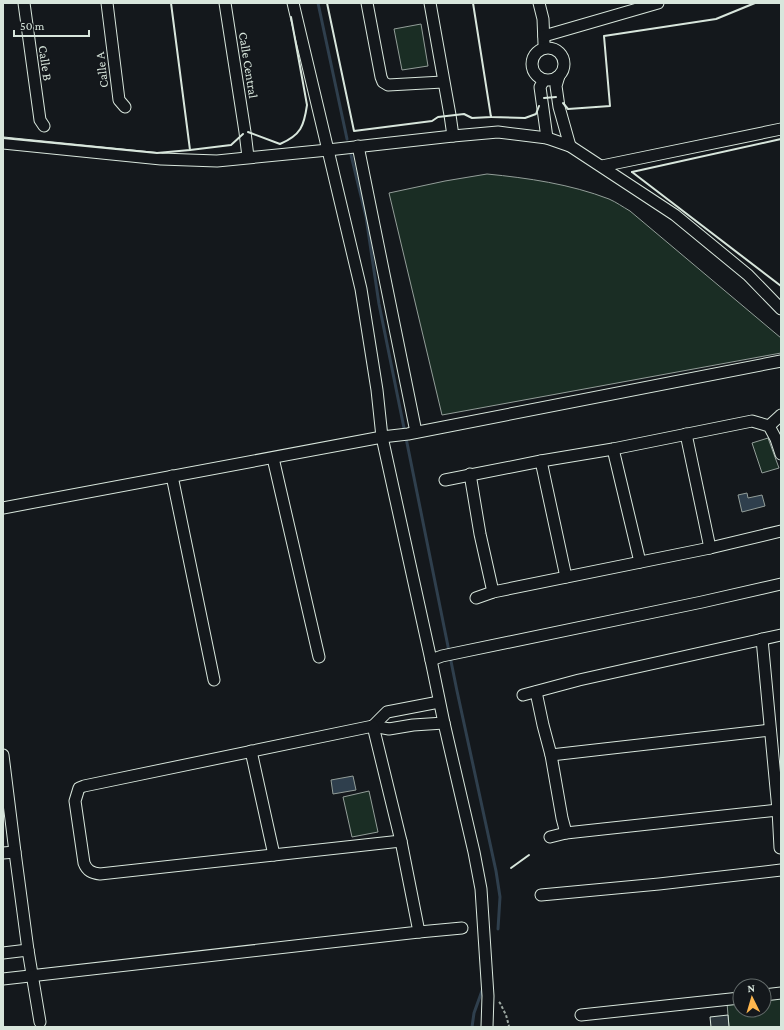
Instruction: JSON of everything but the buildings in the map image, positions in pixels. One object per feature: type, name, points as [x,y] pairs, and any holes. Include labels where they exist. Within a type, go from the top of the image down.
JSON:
[{"type":"street","name":"Calle B","points":[[24,3],[40,120],[44,126]]},
{"type":"street","name":"Calle A","points":[[107,3],[119,100],[125,107]]},
{"type":"street","name":"Calle Central","points":[[225,3],[246,132],[248,157]]},
{"type":"street","points":[[293,3],[362,289],[377,390],[382,437],[439,702],[474,852],[481,889],[488,996],[487,1027]]},
{"type":"street","points":[[367,3],[383,82],[388,84],[443,82]]},
{"type":"street","points":[[430,3],[450,115],[452,136]]},
{"type":"street","points":[[539,3],[543,20],[544,48]]},
{"type":"street","points":[[544,36],[658,3]]},
{"type":"street","points":[[559,76],[550,81],[544,80],[535,75],[531,64],[532,59],[539,50],[549,48],[559,52],[564,62],[564,67],[556,86],[559,107],[570,146]]},
{"type":"street","points":[[544,80],[540,87],[547,138]]},
{"type":"street","points":[[544,110],[559,107]]},
{"type":"street","points":[[602,166],[781,130]]},
{"type":"street","points":[[3,143],[160,160],[218,161],[498,132],[547,138],[570,146],[675,215],[748,275],[781,309]]},
{"type":"street","points":[[358,146],[412,433]]},
{"type":"street","points":[[3,508],[382,437],[412,433],[781,361]]},
{"type":"street","points":[[769,426],[781,415]]},
{"type":"street","points":[[445,480],[470,474],[613,449],[752,421],[769,426],[779,436],[781,454]]},
{"type":"street","points":[[686,434],[710,548]]},
{"type":"street","points":[[613,449],[640,562]]},
{"type":"street","points":[[274,458],[319,657]]},
{"type":"street","points":[[541,461],[566,578]]},
{"type":"street","points":[[470,474],[480,534],[493,592]]},
{"type":"street","points":[[172,476],[214,680]]},
{"type":"street","points":[[476,598],[493,592],[710,548],[781,531]]},
{"type":"street","points":[[431,660],[442,656],[781,584]]},
{"type":"street","points":[[523,694],[781,635]]},
{"type":"street","points":[[762,639],[778,810],[780,848]]},
{"type":"street","points":[[536,692],[551,755],[566,833]]},
{"type":"street","points":[[373,726],[387,712],[439,702]]},
{"type":"street","points":[[401,841],[95,874],[86,868],[84,863],[75,801],[77,786],[84,786],[373,726],[389,729],[413,725],[444,723]]},
{"type":"street","points":[[373,726],[401,841],[418,932]]},
{"type":"street","points":[[551,755],[770,730]]},
{"type":"street","points":[[251,751],[274,855]]},
{"type":"street","points":[[3,755],[28,950],[40,1022]]},
{"type":"street","points":[[550,837],[566,833],[778,810]]},
{"type":"street","points":[[3,853],[15,852]]},
{"type":"street","points":[[541,895],[659,884],[781,870]]},
{"type":"street","points":[[3,979],[462,928]]},
{"type":"street","points":[[3,953],[28,950]]},
{"type":"street","points":[[580,1015],[732,999]]},
{"type":"path","points":[[488,996],[500,1003],[510,1026]]},
{"type":"green space","points":[[421,24],[428,66],[402,70],[394,29]]},
{"type":"green space","points":[[487,174],[518,177],[579,189],[617,203],[630,211],[781,338],[781,353],[442,415],[389,193]]},
{"type":"green space","points":[[768,438],[779,468],[762,473],[752,443]]},
{"type":"green space","points":[[369,791],[378,832],[352,837],[343,797]]},
{"type":"green space","points":[[781,996],[781,1027],[729,1027],[727,1003],[732,1002],[732,1018],[772,1018],[772,997]]},
{"type":"water","points":[[747,493],[748,498],[762,495],[765,506],[742,512],[738,495]]},
{"type":"water","points":[[353,776],[356,790],[333,794],[331,780]]},
{"type":"waterway","points":[[318,3],[347,139]]},
{"type":"waterway","points":[[351,155],[366,217],[379,304],[457,691],[496,871],[500,897],[498,929]]},
{"type":"waterway","points":[[472,1027],[474,1013],[483,988]]},
{"type":"wall","points":[[171,3],[190,150]]},
{"type":"wall","points":[[327,3],[354,131],[432,121],[438,117],[464,114],[472,118],[491,116]]},
{"type":"wall","points":[[473,3],[491,117],[525,118],[536,114],[539,106]]},
{"type":"wall","points":[[563,103],[568,109],[610,106],[604,36],[716,19],[755,3]]},
{"type":"wall","points":[[248,132],[280,144],[293,137],[303,124],[307,105],[291,17]]},
{"type":"wall","points":[[544,98],[556,97]]},
{"type":"wall","points":[[3,138],[157,153],[231,145],[243,134]]},
{"type":"wall","points":[[632,172],[781,139]]},
{"type":"wall","points":[[632,172],[781,286]]},
{"type":"wall","points":[[511,868],[529,855]]}]
